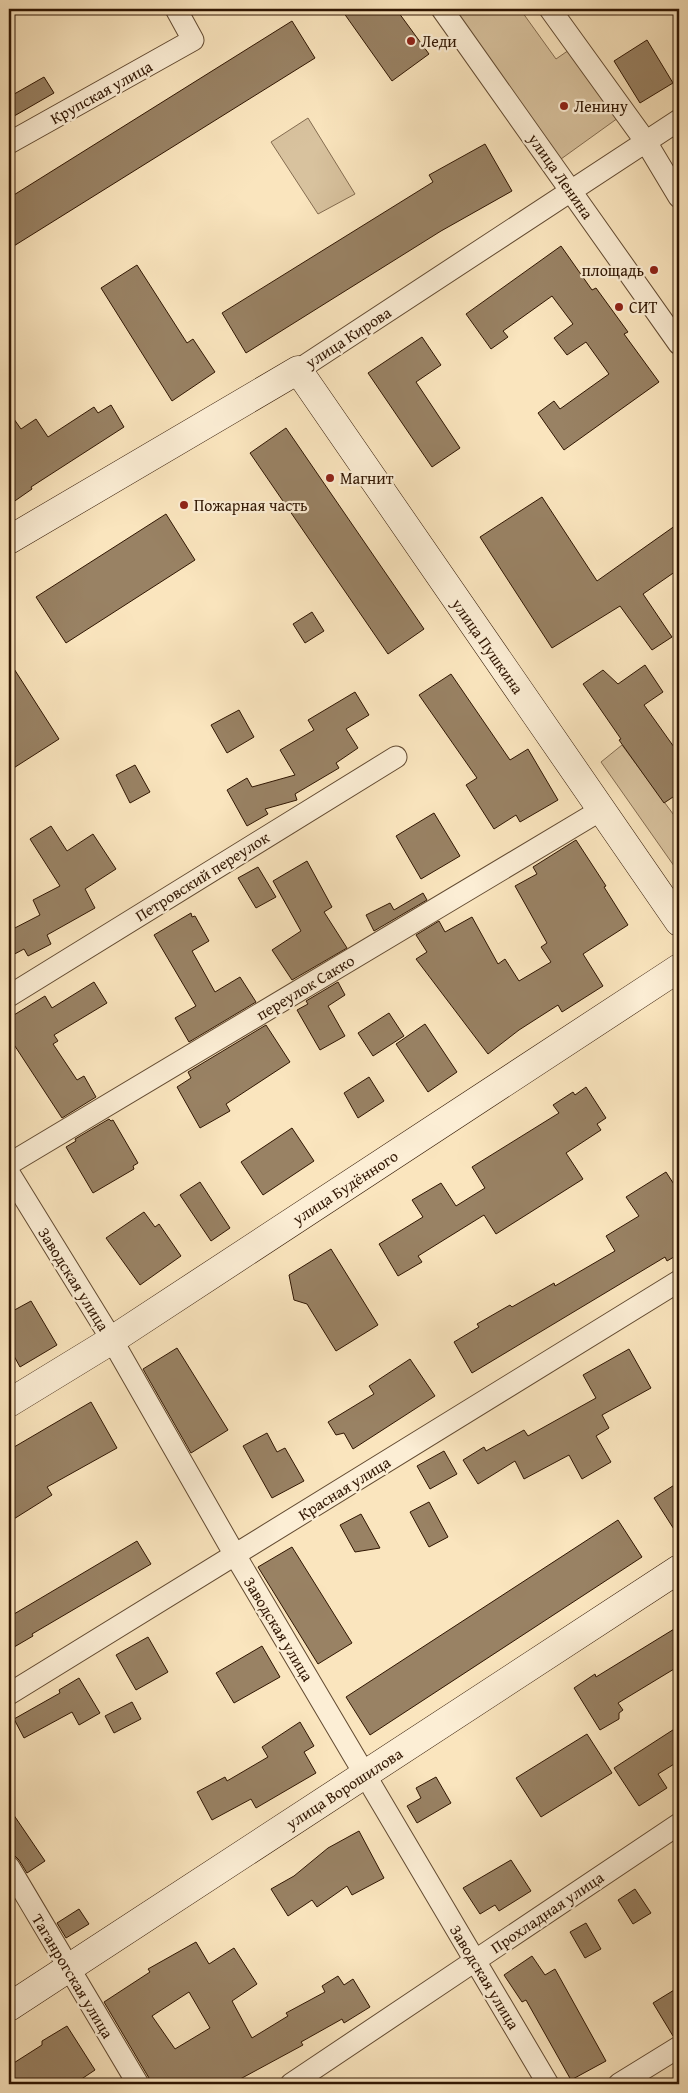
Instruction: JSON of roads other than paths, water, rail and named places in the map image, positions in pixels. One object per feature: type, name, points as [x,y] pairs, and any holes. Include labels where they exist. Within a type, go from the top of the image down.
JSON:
[{"type":"street","name":"Крупская улица","points":[[9,144],[193,40],[176,9]]},
{"type":"street","name":"улица Ленина","points":[[442,9],[572,190],[679,344]]},
{"type":"street","points":[[550,9],[646,142],[679,197]]},
{"type":"street","name":"улица Кирова","points":[[9,540],[298,370],[679,120]]},
{"type":"street","name":"улица Пушкина","points":[[298,370],[679,922]]},
{"type":"street","name":"Петровский переулок","points":[[9,996],[396,757]]},
{"type":"street","name":"переулок Сакко","points":[[9,1164],[601,810]]},
{"type":"street","name":"улица Будённого","points":[[9,1403],[112,1340],[679,968]]},
{"type":"street","name":"Заводская улица","points":[[9,1173],[112,1340],[235,1555],[548,2084]]},
{"type":"street","name":"Красная улица","points":[[9,1694],[679,1281]]},
{"type":"street","name":"улица Ворошилова","points":[[9,2008],[679,1569]]},
{"type":"street","name":"Прохладная улица","points":[[291,2084],[679,1824]]},
{"type":"street","name":"Таганрогская улица","points":[[9,1867],[138,2084]]},
{"type":"street","points":[[620,2084],[679,2047]]},
{"type":"place","name":"Леди","points":[[411,41]]},
{"type":"place","name":"Ленину","points":[[564,106]]},
{"type":"place","name":"площадь","points":[[654,270]]},
{"type":"place","name":"СИТ","points":[[619,307]]},
{"type":"place","name":"Магнит","points":[[330,478]]},
{"type":"place","name":"Пожарная часть","points":[[184,505]]}]
